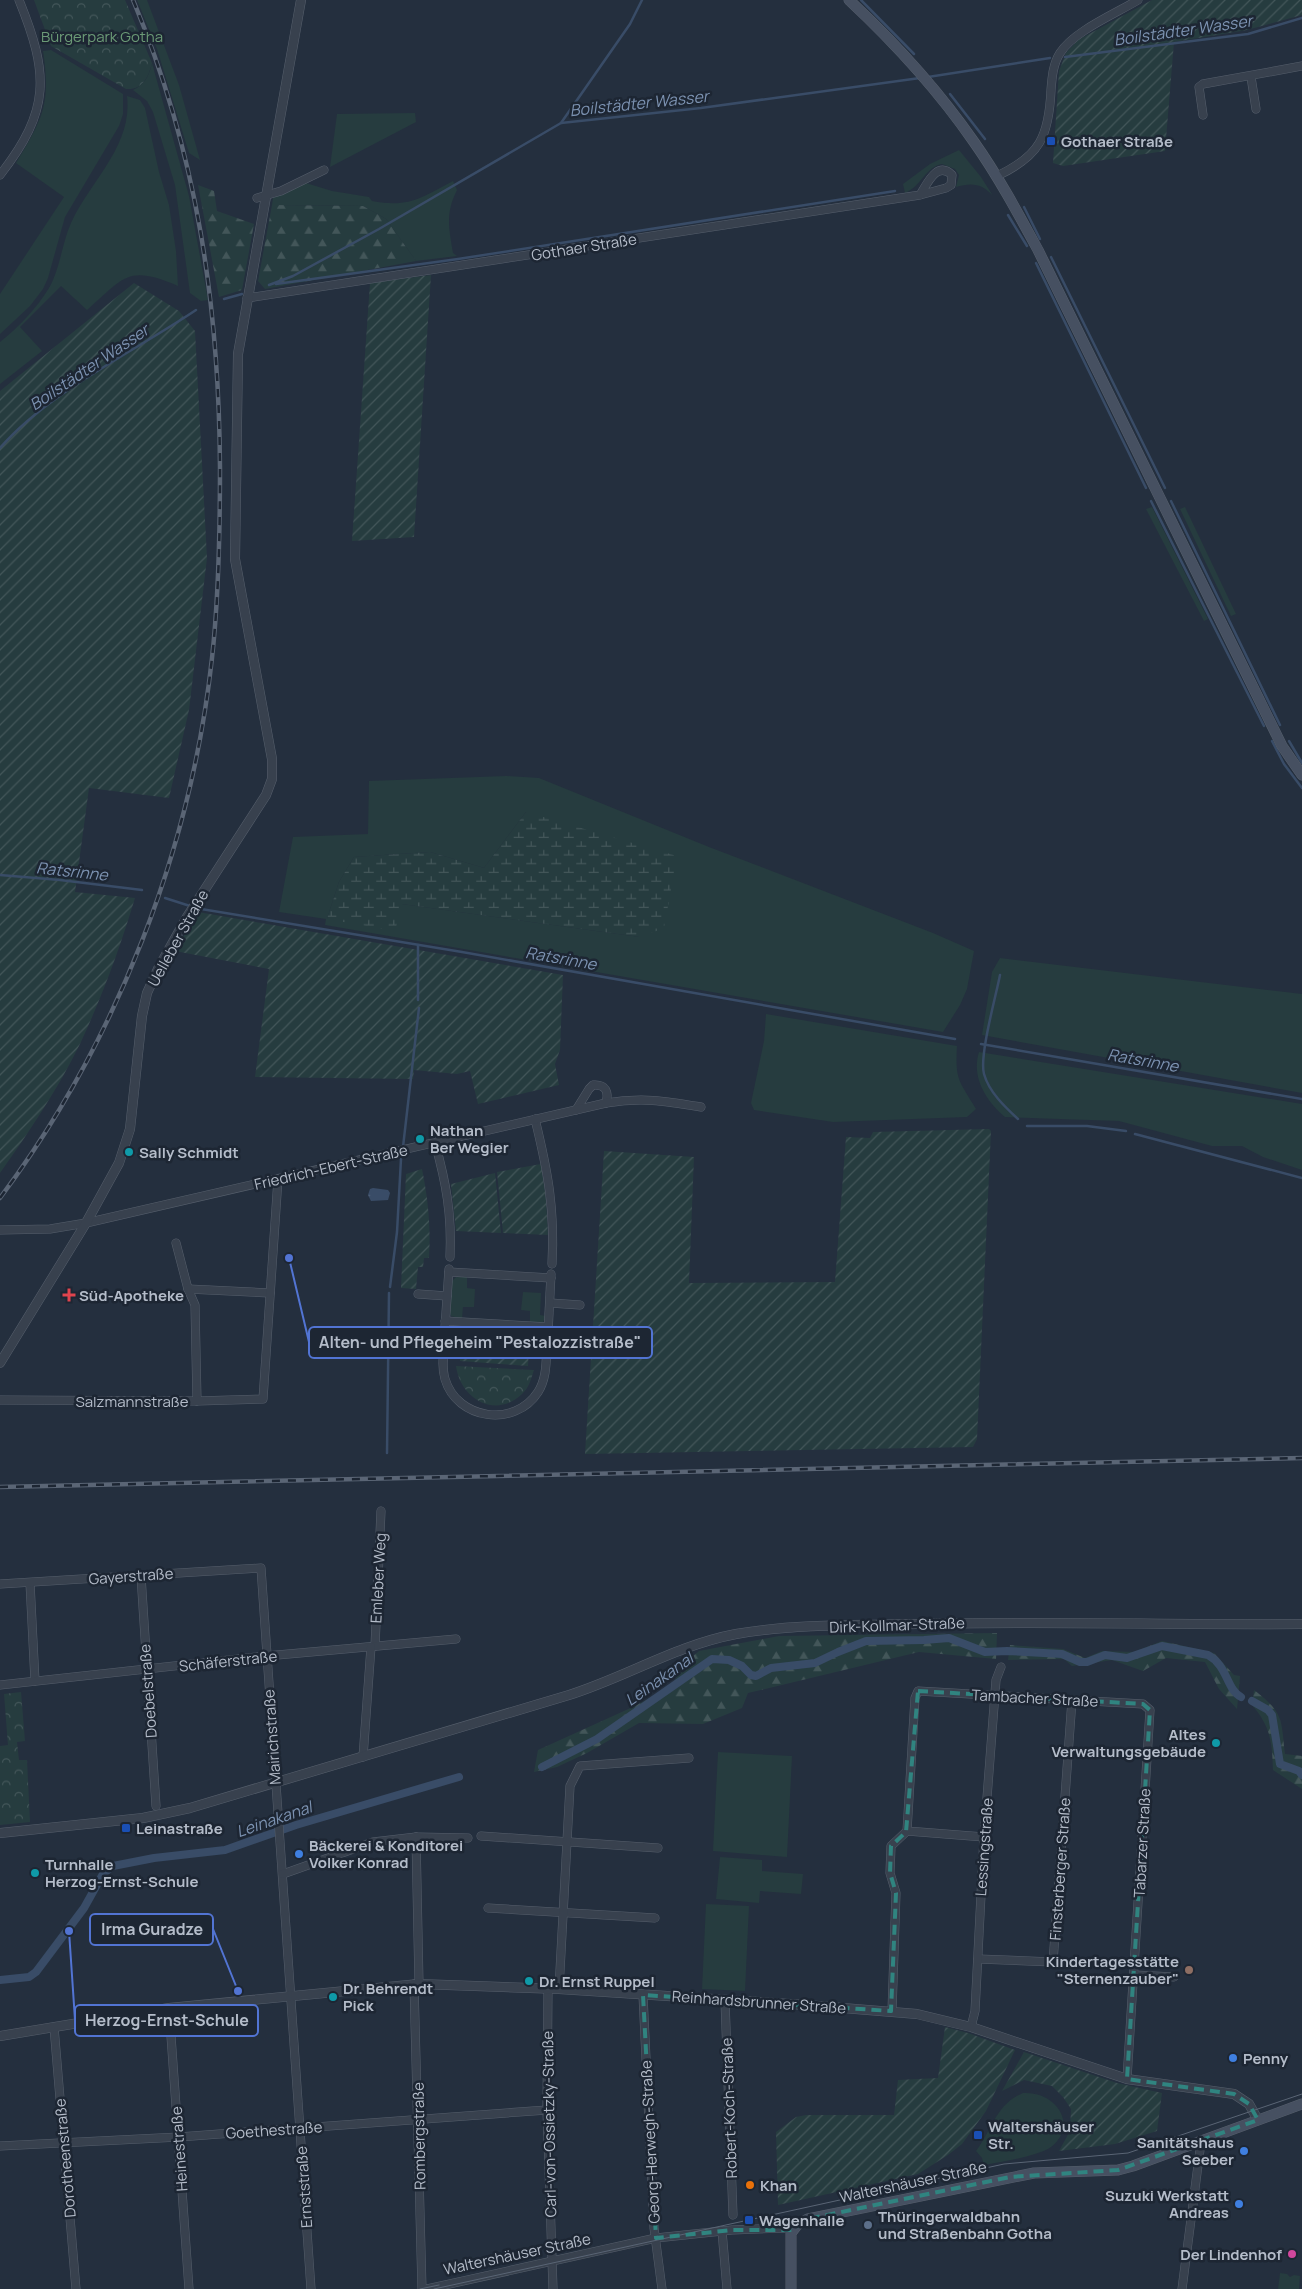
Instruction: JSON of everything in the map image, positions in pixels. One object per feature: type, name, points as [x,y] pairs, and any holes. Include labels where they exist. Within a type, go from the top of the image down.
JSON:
[{"type":"main road","points":[[849,0],[929,83],[974,141],[996,176],[1038,250],[1282,746],[1302,775]]},
{"type":"main road","name":"Waltershäuser Straße","points":[[792,2234],[808,2219],[1010,2177],[1034,2173],[1118,2170],[1202,2142],[1302,2104]]},
{"type":"main road","points":[[791,2289],[792,2234]]},
{"type":"street","points":[[0,175],[28,133],[38,110],[41,91],[40,64],[37,50],[19,0]]},
{"type":"street","name":"Uelleber Straße","points":[[0,1363],[86,1223],[119,1162],[128,1139],[142,1016],[148,993],[158,969],[189,914],[259,807],[272,779],[272,759],[235,558],[238,354],[261,196],[302,0]]},
{"type":"street","points":[[996,176],[1025,160],[1041,142],[1049,118],[1054,69],[1058,57],[1066,46],[1076,36],[1138,0]]},
{"type":"street","points":[[1203,115],[1199,87],[1203,84],[1251,77],[1302,66]]},
{"type":"street","points":[[1251,77],[1256,109]]},
{"type":"street","points":[[261,196],[281,191],[324,170]]},
{"type":"street","name":"Gothaer Straße","points":[[247,298],[920,195]]},
{"type":"street","points":[[576,1110],[589,1088],[593,1085],[601,1086],[607,1090],[608,1097],[606,1103]]},
{"type":"street","name":"Friedrich-Ebert-Straße","points":[[1,1230],[50,1229],[86,1223],[632,1098],[701,1107]]},
{"type":"street","points":[[535,1119],[551,1194],[553,1228],[552,1264]]},
{"type":"street","points":[[435,1143],[446,1186],[451,1216],[450,1257]]},
{"type":"street","points":[[188,1289],[270,1293],[278,1179]]},
{"type":"street","points":[[176,1243],[188,1289],[195,1305],[197,1401]]},
{"type":"street","points":[[449,1270],[551,1276],[550,1303],[548,1330],[445,1324],[449,1270]]},
{"type":"street","name":"Salzmannstraße","points":[[0,1400],[197,1401],[263,1399],[270,1293]]},
{"type":"street","points":[[418,1294],[447,1296]]},
{"type":"street","points":[[550,1303],[580,1305]]},
{"type":"street","points":[[444,1337],[443,1370],[453,1394],[474,1411],[492,1416],[508,1414],[517,1410],[537,1394],[544,1377],[547,1344]]},
{"type":"street","name":"Emleber Weg","points":[[363,1757],[373,1646],[381,1510]]},
{"type":"street","name":"Gayerstraße","points":[[0,1584],[261,1568]]},
{"type":"street","name":"Mairichstraße","points":[[261,1568],[290,1996]]},
{"type":"street","name":"Doebelstraße","points":[[141,1576],[156,1806]]},
{"type":"street","points":[[30,1583],[35,1681]]},
{"type":"street","name":"Dirk-Kollmar-Straße","points":[[363,1757],[598,1685],[686,1647],[753,1631],[875,1624],[1005,1622],[1302,1624]]},
{"type":"street","name":"Schäferstraße","points":[[0,1685],[266,1656],[456,1639]]},
{"type":"street","name":"Lessingstraße","points":[[971,2027],[975,2011],[984,1837],[996,1680],[1001,1667]]},
{"type":"street","name":"Tambacher Straße","points":[[907,1831],[915,1698],[918,1691],[1143,1704],[1150,1710]]},
{"type":"street","name":"Finsterberger Straße","points":[[978,1959],[1053,1962],[1072,1700]]},
{"type":"street","name":"Tabarzer Straße","points":[[1127,2079],[1150,1710]]},
{"type":"street","points":[[0,1833],[143,1818],[190,1808],[363,1757]]},
{"type":"street","points":[[558,1989],[570,1786],[580,1766],[689,1758]]},
{"type":"street","points":[[892,2011],[896,1893],[890,1873],[891,1846],[907,1831],[984,1837]]},
{"type":"street","points":[[283,1874],[374,1842],[416,1836],[468,1838]]},
{"type":"street","name":"Rombergstraße","points":[[416,1836],[422,2289]]},
{"type":"street","points":[[481,1836],[658,1848]]},
{"type":"street","points":[[488,1908],[655,1918]]},
{"type":"street","points":[[1134,1975],[1174,1977]]},
{"type":"street","name":"Reinhardsbrunner Straße","points":[[0,2036],[169,2008],[417,1984],[558,1989],[892,2011],[917,2014],[971,2027],[1127,2079],[1241,2096],[1249,2104],[1258,2120]]},
{"type":"street","name":"Carl-von-Ossietzky-Straße","points":[[548,1989],[547,2110],[553,2289]]},
{"type":"street","name":"Georg-Herwegh-Straße","points":[[643,1995],[654,2228],[662,2289]]},
{"type":"street","name":"Ernststraße","points":[[290,1996],[311,2289]]},
{"type":"street","name":"Robert-Koch-Straße","points":[[725,2001],[733,2215]]},
{"type":"street","name":"Heinestraße","points":[[169,2008],[189,2289]]},
{"type":"street","name":"Dorotheenstraße","points":[[54,2027],[76,2289]]},
{"type":"street","name":"Goethestraße","points":[[0,2146],[179,2137],[547,2110]]},
{"type":"street","points":[[1182,2289],[1202,2142]]},
{"type":"street","name":"Waltershäuser Straße","points":[[427,2289],[656,2238],[722,2231],[784,2228],[792,2234]]},
{"type":"street","points":[[722,2231],[727,2289]]},
{"type":"highlighted area","points":[[918,1691],[1143,1704],[1150,1710],[1127,2079],[1234,2094],[1249,2104],[1258,2120],[1118,2170],[1010,2177],[808,2219],[792,2230],[732,2230],[656,2238],[643,1995],[891,2011],[896,1893],[890,1873],[891,1846],[906,1832]]},
{"type":"green space","name":"Bürgerpark Gotha","points":[[34,0],[125,0],[152,63],[144,82],[132,89],[126,89],[51,46]]},
{"type":"green space","points":[[137,0],[147,0],[179,85],[200,160],[189,153],[157,49]]},
{"type":"green space","points":[[1152,0],[1302,0],[1302,15],[1247,30],[1174,42],[1165,151],[1063,166],[1053,163],[1059,71],[1066,53],[1078,40]]},
{"type":"green space","points":[[51,50],[123,94],[123,114],[119,126],[65,217],[48,278],[43,289],[30,306],[0,334],[0,294],[64,197],[16,163],[33,134],[43,110],[46,85],[43,51]]},
{"type":"green space","points":[[152,63],[189,196],[208,300],[201,301],[190,293],[175,185],[153,112],[147,101],[133,90],[146,79]]},
{"type":"green space","points":[[127,96],[140,100],[145,108],[159,172],[169,205],[176,251],[178,286],[161,279],[137,275],[119,283],[87,310],[61,286],[20,327],[42,351],[0,384],[0,342],[27,317],[39,303],[53,281],[71,223],[117,147],[127,114]]},
{"type":"green space","points":[[415,113],[416,122],[330,167],[337,114]]},
{"type":"green space","points":[[959,150],[981,177],[993,196],[977,185],[956,187],[959,175],[955,169],[942,164],[931,169],[916,186],[905,193],[903,184],[930,164]]},
{"type":"green space","points":[[453,181],[457,190],[449,214],[449,228],[453,253],[457,256],[416,261],[386,219],[363,206],[272,205],[273,198],[306,183],[332,191],[369,197],[372,201],[396,203],[423,197]]},
{"type":"green space","points":[[198,185],[214,191],[217,211],[254,224],[242,290],[219,297]]},
{"type":"green space","points":[[272,205],[363,206],[386,219],[416,261],[265,289],[258,281]]},
{"type":"green space","points":[[431,275],[414,537],[352,541],[370,283]]},
{"type":"green space","points":[[134,283],[179,311],[195,331],[207,558],[189,710],[169,798],[89,788],[75,892],[135,898],[110,972],[80,1044],[43,1110],[0,1173],[0,391]]},
{"type":"green space","points":[[1152,507],[1208,619],[1204,621],[1146,509]]},
{"type":"green space","points":[[1185,507],[1236,614],[1231,616],[1180,509]]},
{"type":"green space","points":[[506,776],[539,778],[709,847],[933,933],[974,951],[967,989],[960,1005],[943,1032],[325,925],[326,919],[279,912],[293,837],[368,834],[369,781]],"holes":[[[526,812],[640,937],[402,904],[327,919],[339,882],[354,857],[430,852],[484,868]]]},
{"type":"green space","points":[[526,812],[677,856],[664,928],[640,937],[402,904],[395,931],[327,919],[339,882],[354,857],[430,852],[484,868]]},
{"type":"green space","points":[[198,912],[563,975],[560,1050],[555,1064],[559,1085],[478,1104],[470,1071],[457,1074],[414,1070],[413,1079],[255,1077],[269,969],[175,951]]},
{"type":"green space","points":[[1000,958],[1302,994],[1302,1093],[982,1035],[992,972]]},
{"type":"green space","points":[[766,1014],[957,1046],[959,1080],[976,1109],[967,1117],[833,1122],[754,1110],[751,1103],[764,1041]]},
{"type":"green space","points":[[979,1052],[1302,1104],[1302,1170],[1263,1157],[1242,1146],[1212,1146],[1119,1121],[1005,1117],[992,1104],[982,1088],[977,1070]]},
{"type":"green space","points":[[989,1129],[991,1131],[977,1439],[973,1447],[585,1454],[604,1151],[694,1157],[689,1283],[835,1282],[846,1137],[870,1138],[873,1132]]},
{"type":"green space","points":[[541,1164],[546,1199],[548,1235],[503,1233],[497,1172]]},
{"type":"green space","points":[[422,1169],[430,1235],[429,1258],[424,1258],[423,1267],[418,1267],[416,1289],[401,1288],[406,1174]]},
{"type":"green space","points":[[495,1173],[501,1233],[456,1231],[451,1184]]},
{"type":"green space","points":[[457,1276],[467,1277],[467,1288],[475,1289],[474,1307],[463,1307],[462,1319],[451,1316],[449,1309],[451,1282]]},
{"type":"green space","points":[[523,1292],[541,1293],[540,1315],[546,1316],[543,1322],[530,1323],[530,1311],[521,1310]]},
{"type":"green space","points":[[462,1327],[530,1332],[528,1366],[460,1361]]},
{"type":"green space","points":[[456,1366],[534,1370],[524,1392],[512,1402],[490,1405],[480,1402],[464,1388]]},
{"type":"green space","points":[[997,1633],[996,1659],[919,1652],[748,1693],[742,1708],[703,1724],[639,1723],[587,1753],[557,1767],[534,1772],[538,1750],[635,1706],[671,1686],[685,1663],[699,1651],[779,1636]]},
{"type":"green space","points":[[1162,1641],[1214,1653],[1234,1675],[1240,1676],[1237,1709],[1219,1689],[1205,1662],[1166,1658],[1143,1671],[1112,1660],[1072,1666],[1064,1659],[1008,1660],[1010,1645],[1063,1649],[1085,1658],[1102,1651],[1134,1652]]},
{"type":"green space","points":[[1254,1690],[1276,1711],[1283,1732],[1285,1754],[1302,1756],[1302,1789],[1273,1770],[1272,1751],[1267,1728],[1252,1705]]},
{"type":"green space","points":[[21,1692],[25,1741],[17,1742],[19,1760],[27,1760],[30,1822],[0,1825],[0,1746],[8,1745],[4,1694]]},
{"type":"green space","points":[[718,1752],[792,1756],[787,1857],[713,1851]]},
{"type":"green space","points":[[720,1857],[762,1860],[762,1871],[803,1874],[801,1894],[760,1891],[759,1903],[716,1899]]},
{"type":"green space","points":[[706,1904],[749,1906],[745,1991],[702,1989]]},
{"type":"green space","points":[[945,2027],[1015,2050],[986,2111],[962,2144],[918,2174],[778,2205],[776,2132],[796,2117],[806,2115],[894,2115],[898,2080],[938,2078]]},
{"type":"green space","points":[[1024,2052],[1117,2083],[1162,2093],[1157,2131],[1115,2144],[1059,2151],[1070,2131],[1071,2109],[1063,2097],[1052,2086],[1024,2080],[1002,2091]]},
{"type":"green space","points":[[1023,2093],[1035,2094],[1054,2103],[1060,2111],[1063,2120],[1063,2129],[1059,2138],[1051,2147],[1038,2153],[984,2165],[982,2158],[976,2151],[1000,2111],[1014,2098]]},
{"type":"green space","points":[[1280,2273],[1287,2274],[1290,2277],[1294,2275],[1300,2276],[1299,2289],[1278,2289]]},
{"type":"water","points":[[370,1189],[388,1190],[390,1193],[388,1200],[371,1201],[368,1195]]},
{"type":"waterway","points":[[561,123],[630,24],[642,0]]},
{"type":"waterway","points":[[861,0],[914,54]]},
{"type":"waterway","name":"Boilstädter Wasser","points":[[1065,57],[1248,34],[1302,18]]},
{"type":"waterway","name":"Boilstädter Wasser","points":[[928,77],[1050,58]]},
{"type":"waterway","name":"Boilstädter Wasser","points":[[269,285],[293,276],[379,229],[561,123],[701,108],[920,78]]},
{"type":"waterway","points":[[950,94],[985,139]]},
{"type":"waterway","points":[[276,284],[458,259],[895,191]]},
{"type":"waterway","points":[[1024,207],[1040,239]]},
{"type":"waterway","points":[[1008,215],[1027,246]]},
{"type":"waterway","points":[[1051,257],[1165,488]]},
{"type":"waterway","points":[[1036,263],[1146,488]]},
{"type":"waterway","name":"Boilstädter Wasser","points":[[224,299],[242,294]]},
{"type":"waterway","name":"Boilstädter Wasser","points":[[0,448],[19,428],[67,391],[196,310]]},
{"type":"waterway","points":[[1151,501],[1264,726]]},
{"type":"waterway","points":[[1171,501],[1280,725]]},
{"type":"waterway","points":[[1272,741],[1284,764],[1302,788]]},
{"type":"waterway","points":[[1289,741],[1302,763]]},
{"type":"waterway","name":"Ratsrinne","points":[[0,875],[142,890]]},
{"type":"waterway","name":"Ratsrinne","points":[[165,898],[190,906]]},
{"type":"waterway","name":"Ratsrinne","points":[[195,908],[462,952],[955,1039]]},
{"type":"waterway","points":[[418,945],[418,1000]]},
{"type":"waterway","points":[[1000,975],[986,1040],[983,1065],[984,1074],[994,1093],[1018,1119]]},
{"type":"waterway","points":[[403,1147],[419,1008]]},
{"type":"waterway","name":"Ratsrinne","points":[[981,1044],[1302,1099]]},
{"type":"waterway","points":[[1027,1126],[1087,1126],[1126,1131]]},
{"type":"waterway","points":[[1135,1134],[1302,1178]]},
{"type":"waterway","points":[[390,1287],[397,1232],[401,1159]]},
{"type":"waterway","points":[[387,1453],[389,1293]]},
{"type":"waterway","name":"Leinakanal","points":[[542,1767],[597,1739],[712,1659],[729,1660],[742,1666],[751,1675],[756,1676],[771,1668],[815,1663],[866,1641],[949,1638],[985,1652],[1007,1651],[1062,1654],[1080,1662],[1087,1662],[1105,1655],[1127,1658],[1162,1646],[1208,1655],[1219,1665],[1232,1689],[1241,1697]]},
{"type":"waterway","name":"Leinakanal","points":[[1252,1701],[1268,1710],[1272,1715],[1280,1764],[1299,1771],[1302,1775]]},
{"type":"waterway","name":"Leinakanal","points":[[0,1980],[29,1977],[36,1972],[84,1908],[103,1874],[113,1866],[154,1858],[225,1850],[296,1825],[459,1777]]},
{"type":"tram line","points":[[434,2289],[1004,2164],[1128,2153],[1302,2094]]},
{"type":"tram line","points":[[420,2289],[439,2285]]},
{"type":"railway","points":[[0,1198],[42,1138],[79,1075],[113,1010],[142,942],[166,872],[186,802],[202,730],[212,658],[219,563],[220,468],[219,407],[209,288],[188,172],[173,115],[155,57],[133,0]]},
{"type":"railway","points":[[0,1487],[1302,1458]]},
{"type":"place","name":"Gothaer Straße","points":[[1051,141]]},
{"type":"place","name":"Nathan Ber Wegier","points":[[420,1139]]},
{"type":"place","name":"Sally Schmidt","points":[[129,1152]]},
{"type":"place","name":"Alten- und Pflegeheim \"Pestalozzistraße\"","points":[[289,1258]]},
{"type":"place","name":"Süd-Apotheke","points":[[69,1295]]},
{"type":"place","name":"Altes Verwaltungsgebäude","points":[[1216,1743]]},
{"type":"place","name":"Leinastraße","points":[[126,1828]]},
{"type":"place","name":"Bäckerei & Konditorei Volker Konrad","points":[[299,1854]]},
{"type":"place","name":"Turnhalle Herzog-Ernst-Schule","points":[[35,1873]]},
{"type":"place","name":"Herzog-Ernst-Schule","points":[[69,1931]]},
{"type":"place","name":"Kindertagesstätte \"Sternenzauber\"","points":[[1189,1970]]},
{"type":"place","name":"Dr. Ernst Ruppel","points":[[529,1981]]},
{"type":"place","name":"Irma Guradze","points":[[238,1991]]},
{"type":"place","name":"Dr. Behrendt Pick","points":[[333,1997]]},
{"type":"place","name":"Penny","points":[[1233,2058]]},
{"type":"place","name":"Waltershäuser Str.","points":[[978,2135]]},
{"type":"place","name":"Sanitätshaus Seeber","points":[[1244,2151]]},
{"type":"place","name":"Khan","points":[[750,2185]]},
{"type":"place","name":"Suzuki Werkstatt Andreas","points":[[1239,2204]]},
{"type":"place","name":"Wagenhalle","points":[[749,2220]]},
{"type":"place","name":"Thüringerwaldbahn und Straßenbahn Gotha","points":[[868,2225]]},
{"type":"place","name":"Der Lindenhof","points":[[1292,2254]]}]
